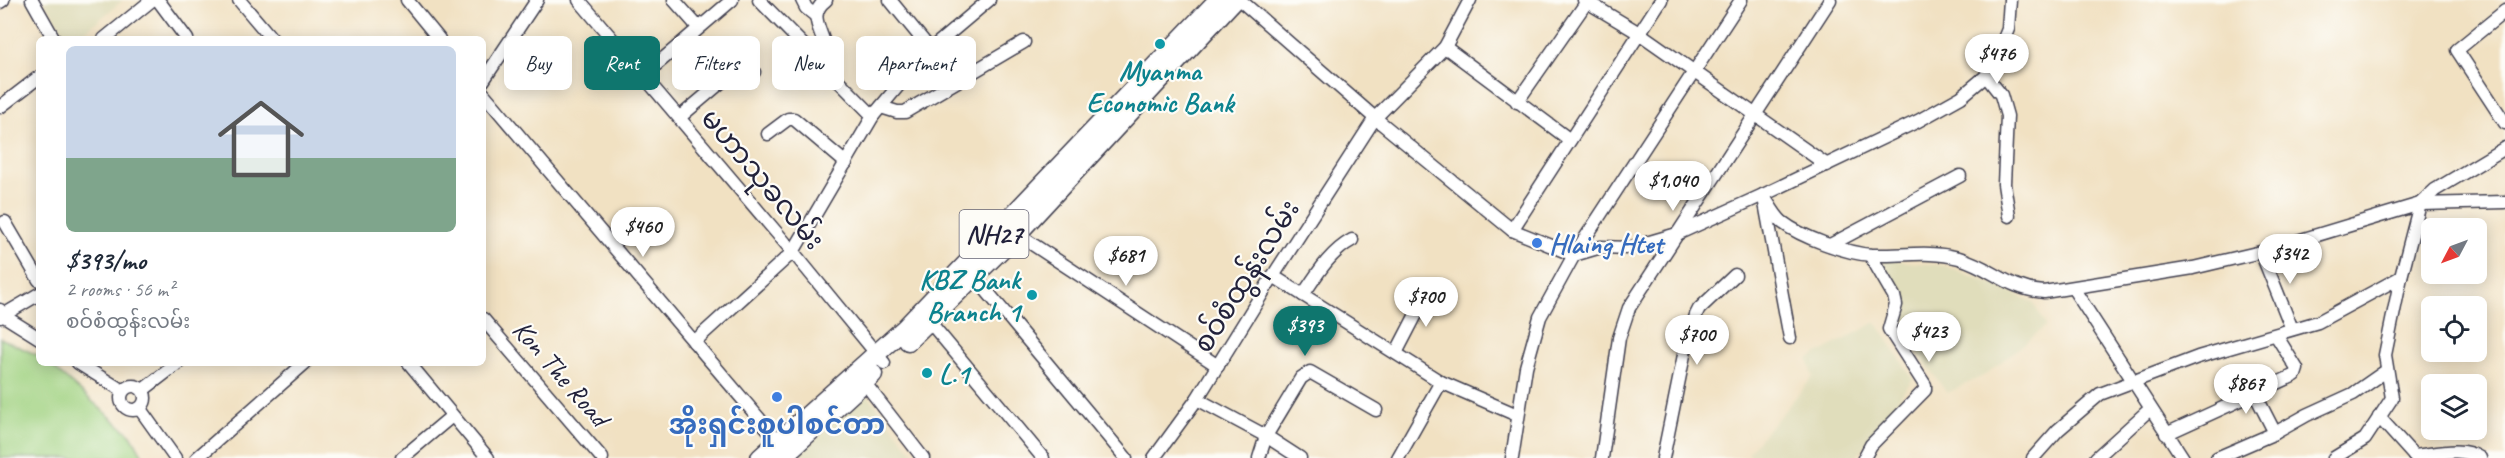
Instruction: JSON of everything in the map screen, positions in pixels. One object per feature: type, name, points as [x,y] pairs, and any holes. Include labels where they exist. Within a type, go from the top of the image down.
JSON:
[{"type":"highway","name":"NH27","points":[[760,458],[780,450],[864,382],[905,328],[1218,0]]},
{"type":"highway","name":"NH27","points":[[780,450],[881,358],[929,321],[975,277],[1234,0]]},
{"type":"street","points":[[32,0],[52,36]]},
{"type":"street","points":[[108,36],[152,0]]},
{"type":"street","points":[[158,0],[185,36]]},
{"type":"street","points":[[240,0],[270,36]]},
{"type":"street","points":[[407,0],[437,36]]},
{"type":"street","name":"မဟာသုခလမ်း","points":[[579,0],[609,36]]},
{"type":"street","points":[[674,0],[698,27]]},
{"type":"street","points":[[660,61],[732,0]]},
{"type":"street","points":[[759,0],[794,36]]},
{"type":"street","points":[[802,0],[806,8],[816,16]]},
{"type":"street","points":[[822,36],[816,16],[818,8],[826,0]]},
{"type":"street","points":[[890,0],[918,36]]},
{"type":"street","points":[[1240,0],[1375,118],[1512,230],[1574,255],[1601,247],[1629,248],[1677,234],[1827,165],[1962,97],[1986,76],[2008,28],[2010,0]]},
{"type":"street","name":"စဝ်စံထွန်းလမ်း","points":[[1154,458],[1197,399],[1375,118],[1445,47],[1470,0]]},
{"type":"street","points":[[1512,230],[1661,0]]},
{"type":"street","points":[[1512,458],[1526,367],[1540,317],[1574,255],[1741,0]]},
{"type":"street","points":[[1602,458],[1619,338],[1626,314],[1830,0]]},
{"type":"street","points":[[486,76],[535,1]]},
{"type":"street","points":[[1517,102],[1585,1],[1639,33],[1827,165]]},
{"type":"street","points":[[945,36],[983,2]]},
{"type":"street","points":[[2505,10],[2457,50],[2505,123]]},
{"type":"street","points":[[844,83],[877,111],[905,112],[1024,42]]},
{"type":"street","points":[[1445,47],[1570,140]]},
{"type":"street","points":[[1986,76],[2001,95],[2007,117],[2004,184],[2009,216]]},
{"type":"street","points":[[0,107],[36,79]]},
{"type":"street","name":"မဟာသုခလမ်း","points":[[656,90],[881,358]]},
{"type":"street","points":[[680,117],[712,90]]},
{"type":"street","points":[[694,342],[793,252],[877,111],[895,90]]},
{"type":"street","points":[[486,97],[694,342],[780,450]]},
{"type":"street","points":[[768,134],[788,118],[794,119],[846,163]]},
{"type":"street","points":[[2334,458],[2365,439],[2392,398],[2385,355],[2401,277],[2420,204],[2435,190],[2505,148]]},
{"type":"street","points":[[1830,245],[1960,176]]},
{"type":"street","points":[[1764,195],[1780,220],[1800,235],[1870,255],[1918,253],[1957,257],[1978,265],[2024,290],[2044,292],[2193,268],[2260,252],[2420,204],[2505,202]]},
{"type":"street","points":[[1764,195],[1790,338]]},
{"type":"street","points":[[5,222],[36,275]]},
{"type":"street","points":[[1017,234],[1218,366]]},
{"type":"street","points":[[1303,295],[1322,266],[1342,245],[1352,240]]},
{"type":"street","points":[[2260,252],[2292,329]]},
{"type":"street","points":[[1864,458],[1871,445],[1925,390],[1925,385],[1889,329],[1896,305],[1894,296],[1870,255]]},
{"type":"street","points":[[1663,458],[1684,350],[1696,315],[1699,309],[1735,275]]},
{"type":"street","points":[[1273,276],[1441,382],[1517,415]]},
{"type":"street","points":[[975,277],[1126,458]]},
{"type":"street","points":[[2033,458],[2058,430],[2100,394],[2198,357],[2318,322],[2401,277]]},
{"type":"street","points":[[1396,353],[1432,288]]},
{"type":"street","points":[[2073,288],[2183,458]]},
{"type":"street","points":[[36,296],[1,314],[36,336]]},
{"type":"street","points":[[929,321],[1043,458]]},
{"type":"street","name":"Kon The Road","points":[[486,323],[602,458]]},
{"type":"street","points":[[2166,434],[2295,375],[2297,369],[2276,334]]},
{"type":"street","points":[[83,366],[123,391]]},
{"type":"street","points":[[143,390],[174,366]]},
{"type":"street","points":[[197,458],[302,366]]},
{"type":"street","points":[[411,366],[488,458]]},
{"type":"street","points":[[2217,458],[2275,433],[2353,394],[2386,371]]},
{"type":"street","points":[[1259,458],[1266,436],[1301,378],[1310,372],[1376,410]]},
{"type":"street","points":[[864,382],[923,458]]},
{"type":"street","points":[[1398,458],[1441,382]]},
{"type":"street","points":[[133,385],[143,390],[146,398],[140,409],[132,410],[124,406],[121,399],[123,391],[133,385]]},
{"type":"street","points":[[2254,394],[2275,433]]},
{"type":"street","points":[[1197,399],[1266,436],[1300,458]]},
{"type":"street","points":[[140,409],[175,458]]},
{"type":"street","points":[[2096,458],[2150,409]]},
{"type":"street","points":[[402,458],[452,416]]},
{"type":"street","points":[[2379,417],[2415,457],[2459,451],[2470,452],[2480,458]]},
{"type":"shaded area","points":[[44,0],[123,0],[80,36],[66,36]]},
{"type":"shaded area","points":[[1882,259],[1946,266],[1995,285],[2033,302],[2046,326],[1985,375],[1947,393],[1902,330],[1900,295]]},
{"type":"shaded area","points":[[1876,322],[1913,379],[1855,458],[1754,458],[1748,453],[1813,377],[1808,359]]},
{"type":"shaded area","points":[[866,393],[917,458],[795,458]]},
{"type":"green space","points":[[0,338],[36,355],[36,366],[51,366],[131,435],[144,458],[0,458]]},
{"type":"place","name":"Myanma Economic Bank","points":[[1160,44]]},
{"type":"place","name":"Hlaing Htet","points":[[1537,243]]},
{"type":"place","name":"KBZ Bank Branch 1","points":[[1032,295]]},
{"type":"place","name":"L.1","points":[[927,373]]},
{"type":"place","name":"အိုးရှင်းစူပါစင်တာ","points":[[777,397]]}]
